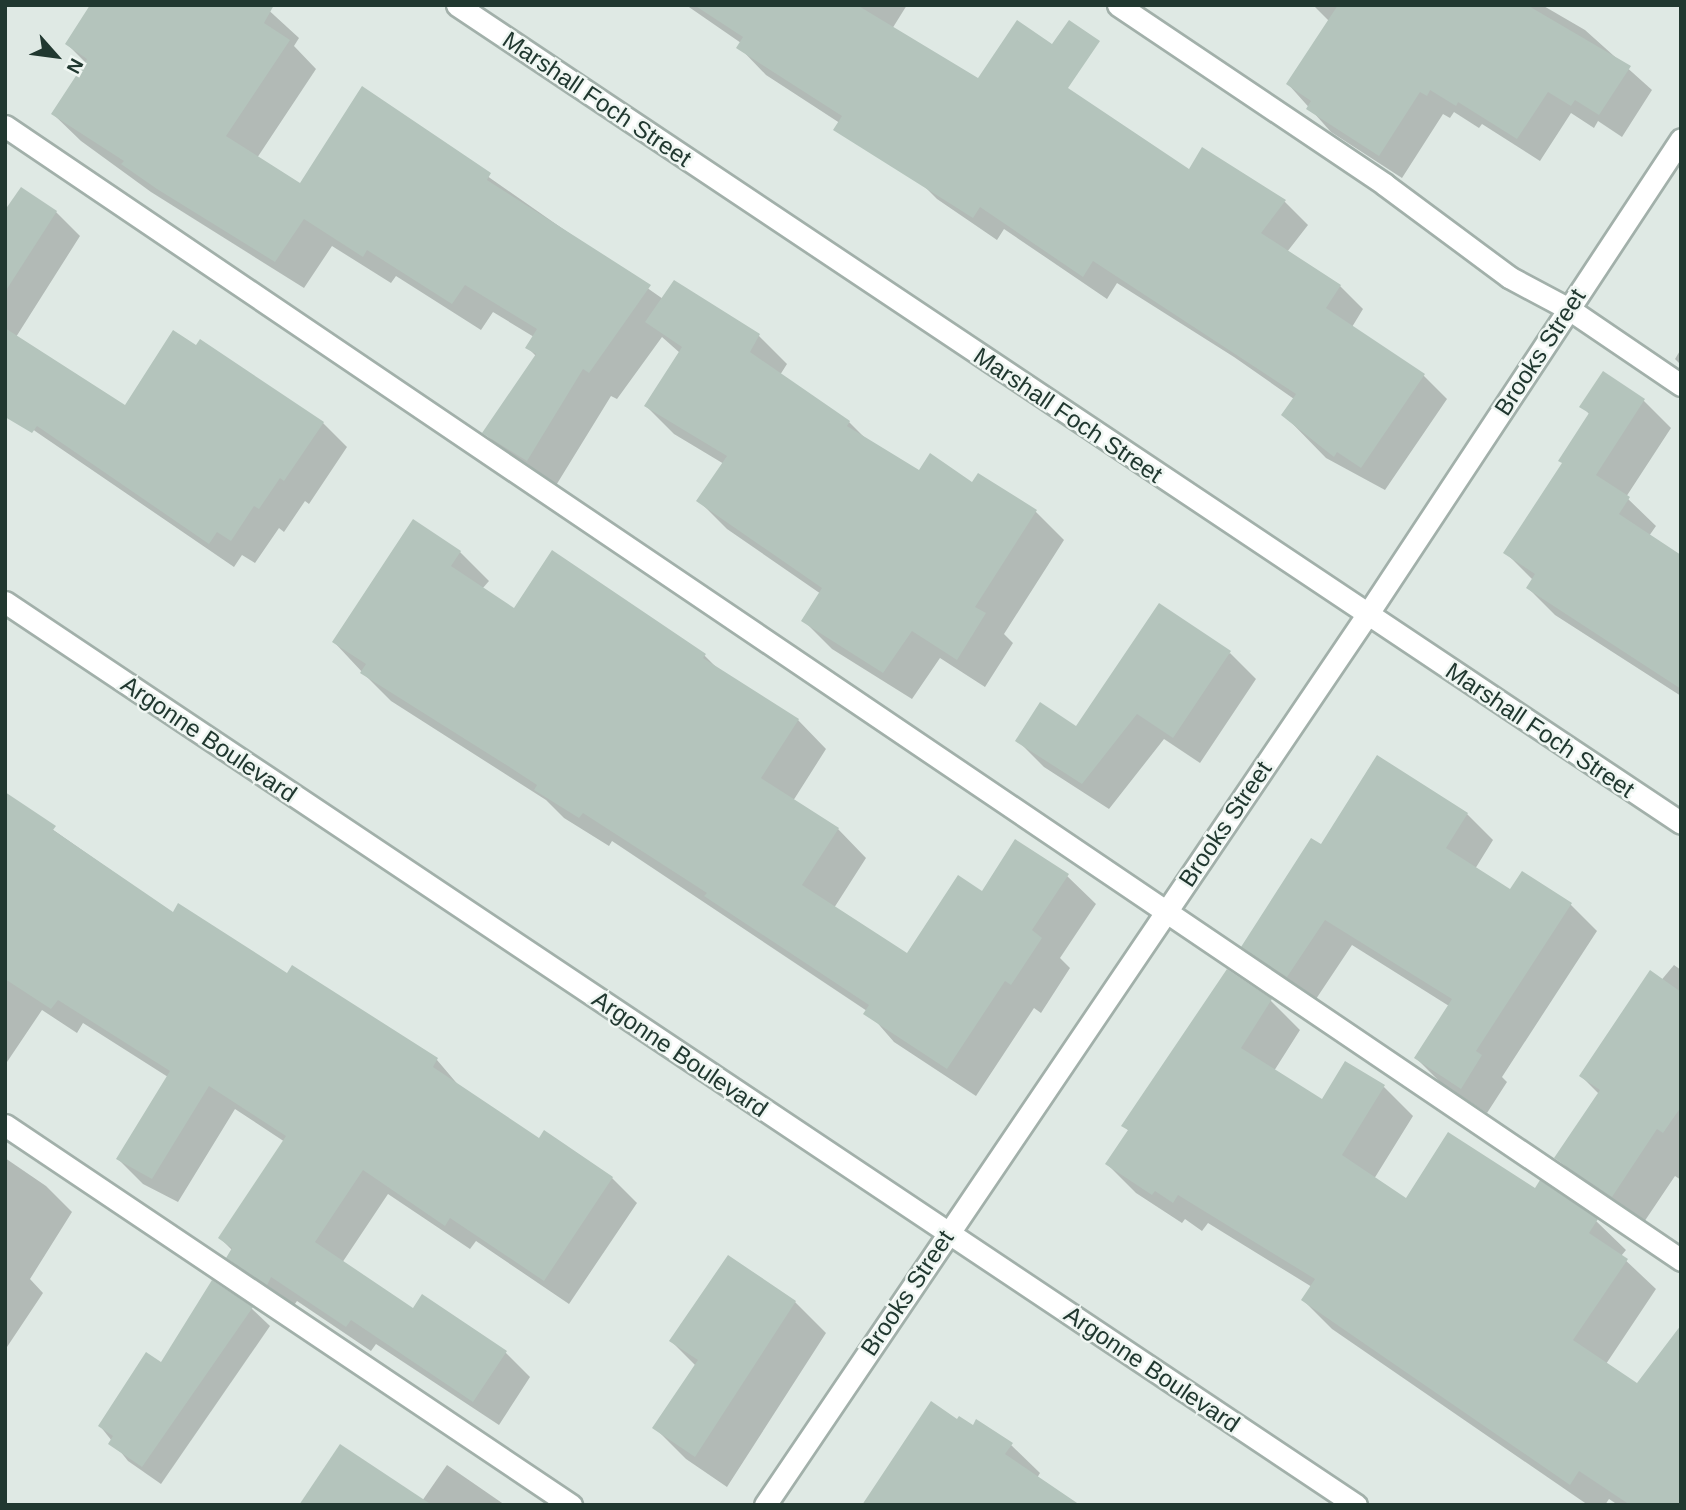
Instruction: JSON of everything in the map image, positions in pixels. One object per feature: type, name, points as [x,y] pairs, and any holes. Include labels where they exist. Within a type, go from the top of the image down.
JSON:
[{"type":"street","name":"Marshall Foch Street","points":[[457,5],[1681,823]]},
{"type":"street","points":[[1118,5],[1384,184],[1509,278],[1569,309],[1681,385]]},
{"type":"street","points":[[5,126],[1681,1259]]},
{"type":"street","name":"Brooks Street","points":[[765,1505],[1367,615],[1681,139]]},
{"type":"street","name":"Argonne Boulevard","points":[[5,602],[1356,1505]]},
{"type":"street","points":[[5,1125],[571,1505]]},
{"type":"building","points":[[90,5],[274,5],[264,23],[290,40],[226,136],[300,183],[362,86],[491,173],[487,180],[651,285],[589,373],[583,369],[527,461],[482,433],[536,354],[525,348],[537,329],[465,285],[452,304],[367,250],[363,257],[304,219],[275,262],[157,189],[121,164],[124,161],[51,114],[87,59],[65,44]]},
{"type":"building","points":[[694,5],[857,5],[978,78],[1017,20],[1052,44],[1069,20],[1100,41],[1068,88],[1189,169],[1202,147],[1286,200],[1261,233],[1341,285],[1326,308],[1425,374],[1361,468],[1337,452],[1334,457],[1281,415],[1296,394],[1093,261],[1083,277],[980,207],[973,218],[833,130],[842,116],[736,48],[743,37]]},
{"type":"building","points":[[1338,5],[1527,5],[1631,66],[1599,115],[1575,100],[1571,106],[1548,92],[1517,139],[1458,102],[1456,106],[1430,90],[1427,96],[1420,92],[1379,156],[1306,109],[1311,101],[1286,84]]},
{"type":"building","points":[[21,187],[57,211],[5,292],[5,210]]},
{"type":"building","points":[[674,280],[760,334],[750,352],[850,421],[847,426],[919,470],[930,453],[972,482],[978,473],[1037,510],[975,607],[986,613],[957,660],[912,631],[883,673],[801,621],[822,588],[696,501],[727,456],[644,406],[682,347],[645,322]]},
{"type":"building","points":[[5,328],[125,405],[173,330],[196,345],[200,339],[324,422],[284,481],[280,478],[259,509],[254,506],[231,541],[217,532],[209,544],[37,426],[32,433],[5,417]]},
{"type":"building","points":[[1603,371],[1645,399],[1596,475],[1630,497],[1619,514],[1681,555],[1681,689],[1526,588],[1535,574],[1503,553],[1562,463],[1558,461],[1589,413],[1579,407]]},
{"type":"building","points":[[413,519],[461,551],[451,566],[514,608],[552,550],[706,654],[703,658],[799,719],[761,778],[839,828],[802,885],[907,953],[958,875],[982,891],[1015,839],[1069,874],[1032,930],[1042,938],[1011,985],[1005,981],[947,1069],[863,1014],[869,1005],[704,896],[707,893],[583,813],[579,818],[534,790],[537,785],[360,673],[366,664],[332,642]]},
{"type":"building","points":[[1159,603],[1231,651],[1173,738],[1137,714],[1082,784],[1015,741],[1040,702],[1076,726]]},
{"type":"building","points":[[1377,755],[1468,813],[1446,848],[1510,889],[1522,871],[1572,903],[1476,1051],[1482,1055],[1461,1089],[1414,1058],[1452,999],[1325,920],[1287,977],[1241,947],[1311,838],[1321,844]]},
{"type":"building","points":[[5,792],[56,826],[53,830],[173,912],[178,903],[287,973],[292,965],[438,1058],[433,1067],[539,1138],[544,1130],[613,1177],[544,1281],[450,1218],[445,1226],[363,1170],[315,1242],[413,1308],[422,1294],[507,1351],[473,1402],[351,1320],[346,1327],[271,1277],[267,1285],[226,1258],[232,1248],[218,1238],[286,1136],[209,1086],[152,1179],[116,1159],[170,1071],[58,1000],[51,1009],[5,979]]},
{"type":"building","points":[[1227,969],[1272,999],[1241,1048],[1322,1099],[1345,1061],[1385,1085],[1342,1155],[1406,1198],[1448,1132],[1535,1188],[1540,1180],[1598,1219],[1589,1233],[1628,1259],[1573,1340],[1637,1383],[1681,1325],[1681,1505],[1630,1505],[1579,1471],[1570,1485],[1301,1300],[1315,1279],[1178,1195],[1173,1203],[1155,1191],[1152,1195],[1105,1164],[1128,1130],[1121,1126]]},
{"type":"building","points":[[1650,970],[1681,992],[1681,1107],[1663,1133],[1657,1129],[1612,1197],[1554,1158],[1600,1090],[1579,1076]]},
{"type":"building","points":[[728,1255],[796,1301],[695,1457],[652,1428],[698,1360],[669,1341]]},
{"type":"building","points":[[212,1280],[253,1307],[142,1467],[108,1444],[113,1436],[98,1426],[146,1352],[161,1362]]},
{"type":"building","points":[[931,1401],[957,1419],[959,1416],[973,1425],[976,1419],[1013,1443],[1005,1454],[1080,1505],[862,1505]]},
{"type":"building","points":[[340,1444],[432,1505],[299,1505]]}]
